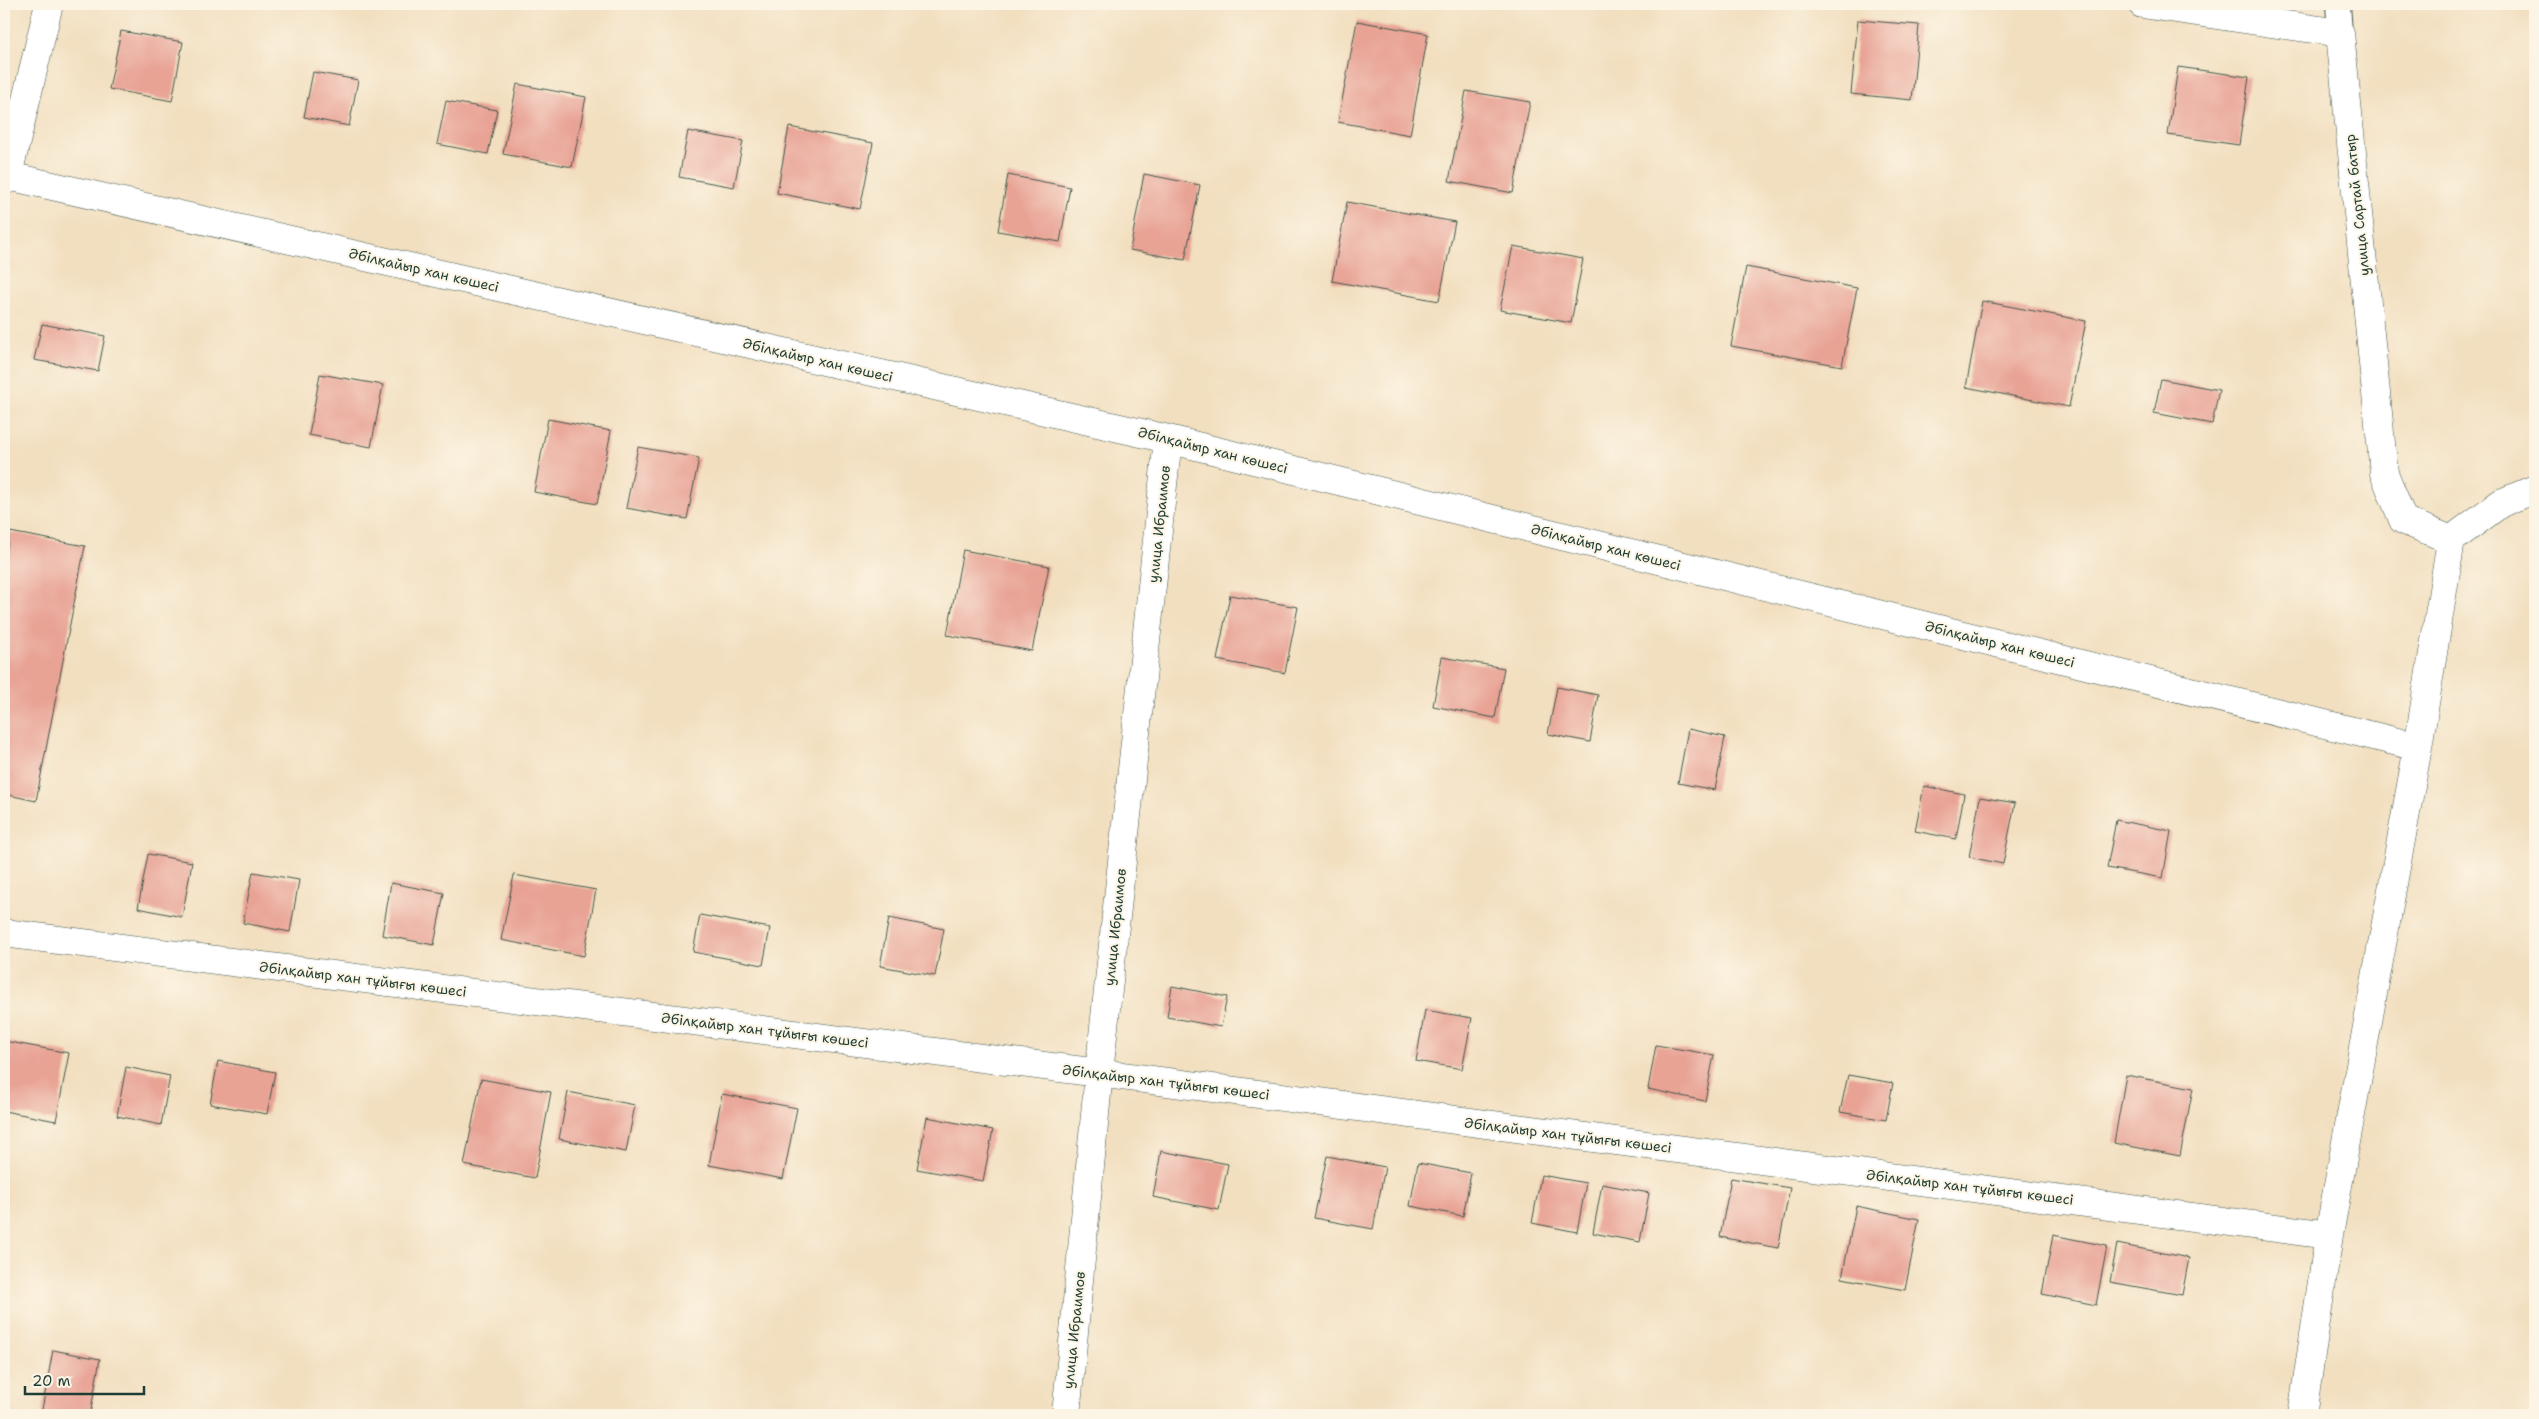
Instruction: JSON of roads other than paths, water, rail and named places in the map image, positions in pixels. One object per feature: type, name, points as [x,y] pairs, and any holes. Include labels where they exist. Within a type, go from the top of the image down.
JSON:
[{"type":"street","points":[[5,177],[49,4]]},
{"type":"street","points":[[2142,4],[2340,34]]},
{"type":"street","name":"улица Сартай батыр","points":[[2340,34],[2384,473],[2403,520],[2451,540]]},
{"type":"street","name":"Әбілқайыр хан көшесі","points":[[5,177],[1168,439],[2418,747]]},
{"type":"street","name":"улица Ибраимов","points":[[1066,1415],[1099,1073],[1168,439]]},
{"type":"street","points":[[2302,1415],[2329,1235],[2418,747],[2451,540],[2501,503],[2535,489]]},
{"type":"street","name":"Әбілқайыр хан тұйығы көшесі","points":[[4,933],[1099,1073],[2329,1235]]},
{"type":"lane","points":[[2338,4],[2340,34]]}]
